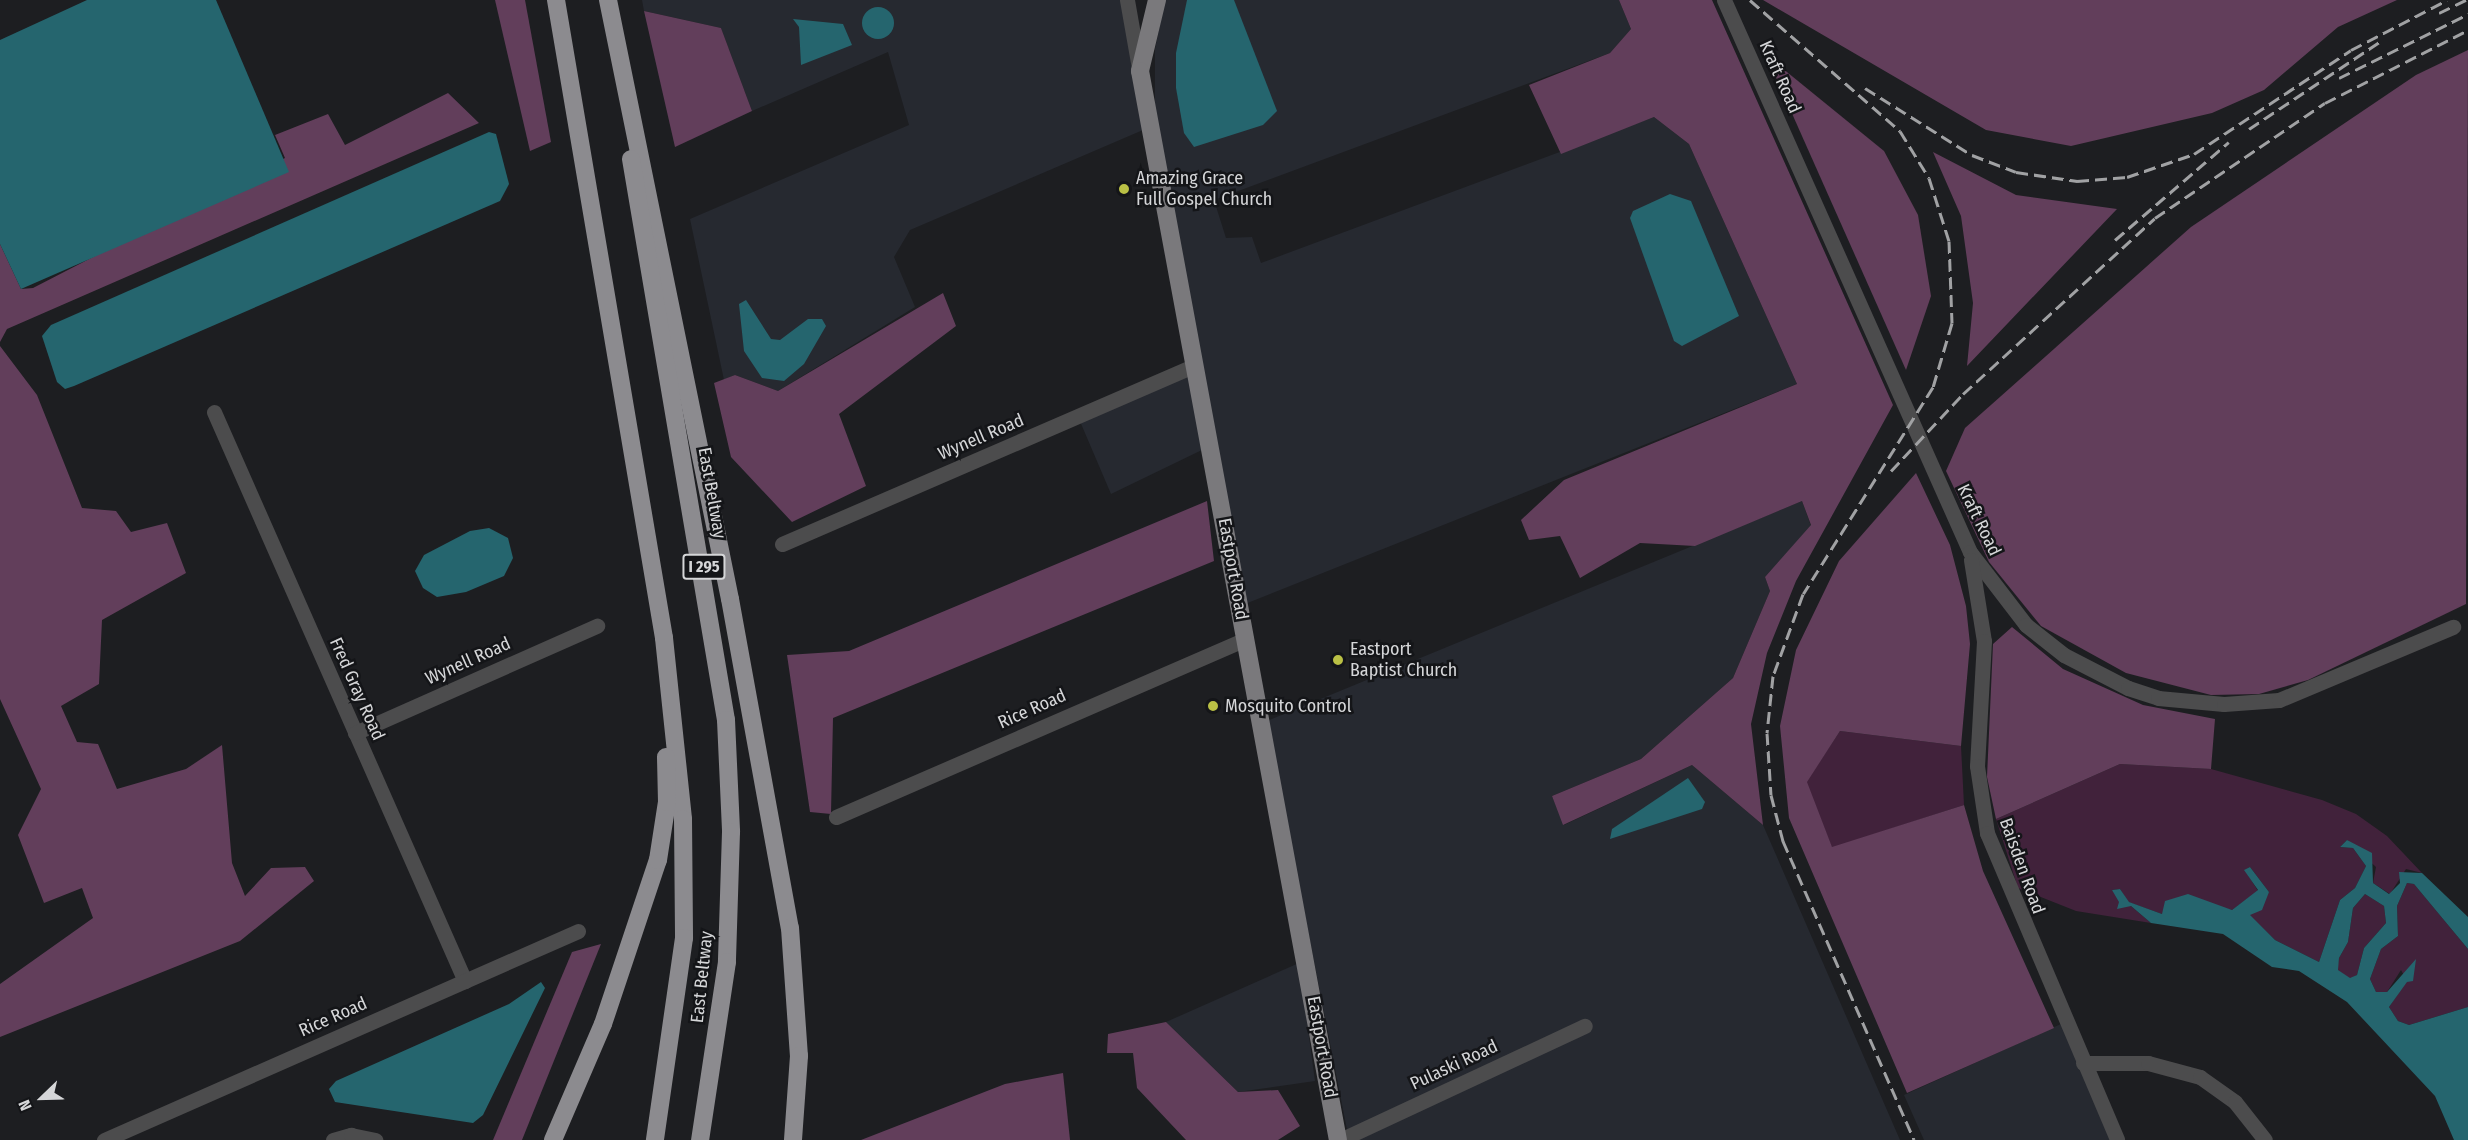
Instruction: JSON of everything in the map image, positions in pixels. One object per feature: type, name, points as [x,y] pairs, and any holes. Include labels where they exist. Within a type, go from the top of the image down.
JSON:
[{"type":"highway","name":"East Beltway","points":[[556,0],[664,638],[683,819],[684,938],[655,1140]]},
{"type":"highway","name":"East Beltway","points":[[602,0],[705,569],[726,720],[731,832],[728,962],[700,1140]]},
{"type":"highway","points":[[608,0],[694,413],[790,928],[799,1056],[794,1140]]},
{"type":"highway","points":[[553,1140],[603,1024],[658,860],[667,802],[664,638]]},
{"type":"main road","name":"Eastport Road","points":[[1157,0],[1140,71],[1339,1140]]},
{"type":"street","points":[[1127,0],[1140,71]]},
{"type":"street","name":"Kraft Road","points":[[1724,0],[1970,552],[2001,597],[2026,625],[2091,670],[2128,688],[2193,703],[2280,700],[2453,627]]},
{"type":"street","name":"Wynell Road","points":[[782,544],[1194,366]]},
{"type":"street","name":"Fred Gray Road","points":[[214,412],[465,981]]},
{"type":"street","name":"Baisden Road","points":[[1970,552],[1982,614],[1981,812],[2004,882],[2116,1140]]},
{"type":"street","points":[[1982,614],[2001,597]]},
{"type":"street","name":"Wynell Road","points":[[355,733],[597,626]]},
{"type":"street","name":"Rice Road","points":[[836,817],[1246,639]]},
{"type":"street","name":"Rice Road","points":[[104,1140],[578,931]]},
{"type":"street","name":"Pulaski Road","points":[[1339,1140],[1585,1026]]},
{"type":"street","points":[[2083,1063],[2148,1063],[2200,1077],[2235,1102],[2265,1140]]},
{"type":"street","points":[[333,1140],[351,1135],[375,1140]]},
{"type":"shaded area","points":[[495,0],[525,0],[551,142],[530,151]]},
{"type":"shaded area","points":[[642,0],[1121,0],[1143,130],[910,230],[894,257],[915,307],[778,391],[735,375],[724,380],[690,219],[909,125],[888,52],[752,111],[721,28],[644,11]]},
{"type":"shaded area","points":[[1165,0],[1619,0],[1631,29],[1610,53],[1214,200],[1226,238],[1252,237],[1261,263],[1654,117],[1689,144],[1797,384],[1245,604],[1155,121],[1155,49]]},
{"type":"shaded area","points":[[1619,0],[1712,0],[1893,405],[1796,581],[1767,653],[1751,724],[1763,825],[1692,765],[1563,825],[1552,796],[1641,759],[1733,678],[1770,591],[1765,577],[1811,525],[1802,501],[1695,546],[1640,543],[1580,578],[1560,536],[1529,540],[1521,520],[1564,480],[1797,384],[1689,144],[1654,117],[1561,154],[1529,85],[1610,53],[1631,29]]},
{"type":"shaded area","points":[[1763,0],[2397,0],[2338,27],[2264,90],[2212,113],[2071,146],[1986,130]]},
{"type":"shaded area","points":[[644,11],[721,28],[752,111],[675,147]]},
{"type":"shaded area","points":[[2468,50],[2466,604],[2308,680],[2259,694],[2211,695],[2126,673],[2041,626],[1989,562],[1946,471],[1965,428],[2191,227],[2416,75]]},
{"type":"shaded area","points":[[1766,55],[1884,151],[1918,215],[1931,296],[1906,370]]},
{"type":"shaded area","points":[[448,93],[479,123],[7,329],[0,342],[0,244],[21,289],[33,288],[285,158],[275,135],[328,114],[345,145]]},
{"type":"shaded area","points":[[1933,152],[2016,195],[2117,209],[1967,366],[1973,303],[1961,216]]},
{"type":"shaded area","points":[[943,293],[956,326],[839,414],[866,486],[792,522],[731,457],[714,383],[735,375],[778,391]]},
{"type":"shaded area","points":[[0,346],[37,395],[82,508],[116,511],[131,532],[167,523],[186,573],[102,620],[99,684],[61,706],[77,742],[98,744],[117,789],[186,769],[222,745],[232,863],[245,896],[271,868],[305,867],[314,881],[240,941],[0,1037],[0,984],[93,918],[82,888],[44,903],[18,835],[41,789],[0,699]]},
{"type":"shaded area","points":[[1190,371],[1204,449],[1111,494],[1079,419]]},
{"type":"shaded area","points":[[1916,473],[1950,545],[1966,606],[1970,644],[1961,746],[1840,731],[1807,782],[1832,847],[1964,805],[1983,871],[2054,1028],[1907,1093],[1789,818],[1780,726],[1796,650],[1839,561]]},
{"type":"shaded area","points":[[1207,501],[1214,561],[833,718],[831,814],[810,812],[787,655],[849,651]]},
{"type":"shaded area","points":[[1802,501],[1811,526],[1765,577],[1770,591],[1733,678],[1641,759],[1552,796],[1564,825],[1692,765],[1763,825],[1900,1140],[1349,1140],[1267,721]]},
{"type":"shaded area","points":[[2012,627],[2063,669],[2143,705],[2215,719],[2211,769],[2120,764],[1996,819],[1987,777],[1993,644]]},
{"type":"shaded area","points":[[1840,731],[1961,746],[1964,805],[1832,848],[1806,782]]},
{"type":"shaded area","points":[[2120,764],[2211,769],[2322,800],[2356,814],[2387,836],[2422,873],[2406,869],[2390,894],[2373,883],[2376,867],[2347,840],[2340,847],[2353,848],[2366,866],[2355,888],[2340,900],[2319,962],[2275,940],[2249,915],[2269,892],[2250,867],[2245,870],[2258,891],[2232,910],[2198,902],[2162,914],[2128,902],[2120,889],[2112,890],[2151,923],[2076,911],[2018,888],[1996,819]]},
{"type":"shaded area","points":[[2407,883],[2414,884],[2468,949],[2468,1007],[2409,1025],[2398,1021],[2389,1007],[2407,981],[2401,970],[2387,992],[2376,992],[2370,979],[2381,949],[2398,936],[2397,906]]},
{"type":"shaded area","points":[[2365,894],[2384,906],[2386,923],[2364,948],[2357,975],[2350,979],[2337,970],[2339,958],[2348,942],[2353,908]]},
{"type":"shaded area","points":[[601,944],[522,1140],[493,1140],[572,952]]},
{"type":"shaded area","points":[[1299,963],[1315,1081],[1238,1092],[1166,1022]]},
{"type":"shaded area","points":[[1166,1022],[1238,1092],[1278,1090],[1300,1126],[1278,1140],[1186,1140],[1137,1088],[1133,1053],[1107,1053],[1108,1034]]},
{"type":"shaded area","points":[[2061,1024],[2112,1140],[1924,1140],[1904,1095]]},
{"type":"shaded area","points":[[1063,1073],[1070,1140],[861,1140],[1005,1084]]},
{"type":"water","points":[[87,0],[216,0],[289,172],[21,289],[0,244],[0,40]]},
{"type":"water","points":[[1187,0],[1234,0],[1277,111],[1263,125],[1194,147],[1184,133],[1176,88],[1176,53]]},
{"type":"water","points":[[878,7],[889,12],[894,23],[889,34],[878,39],[867,34],[862,23],[867,12]]},
{"type":"water","points":[[793,19],[843,24],[852,45],[801,65],[799,27]]},
{"type":"water","points":[[489,132],[496,134],[509,184],[500,201],[74,386],[65,389],[57,382],[42,336],[51,325]]},
{"type":"water","points":[[1670,194],[1691,201],[1739,316],[1682,346],[1674,341],[1630,218],[1633,211]]},
{"type":"water","points":[[746,300],[771,339],[780,340],[808,319],[822,319],[826,326],[804,364],[784,381],[762,378],[744,351],[739,304]]},
{"type":"water","points":[[489,528],[508,538],[513,558],[504,576],[466,592],[437,597],[423,588],[415,571],[424,555],[470,531]]},
{"type":"water","points":[[1688,778],[1705,802],[1702,809],[1610,839],[1612,829]]},
{"type":"water","points":[[2347,840],[2372,853],[2373,883],[2389,894],[2400,883],[2399,872],[2422,873],[2468,917],[2468,949],[2414,884],[2407,883],[2397,906],[2398,936],[2381,949],[2370,979],[2376,992],[2387,992],[2416,959],[2413,981],[2407,982],[2389,1007],[2398,1021],[2409,1025],[2468,1007],[2468,1140],[2454,1140],[2435,1096],[2347,1002],[2299,971],[2272,967],[2223,934],[2151,923],[2131,906],[2117,909],[2119,902],[2112,890],[2120,889],[2129,902],[2162,914],[2165,901],[2188,894],[2232,910],[2258,890],[2244,870],[2250,867],[2269,892],[2262,910],[2250,915],[2275,940],[2319,962],[2340,900],[2355,888],[2366,866],[2353,848],[2340,847]],"holes":[[[2365,894],[2384,906],[2386,923],[2364,948],[2357,975],[2350,978],[2338,970],[2339,958],[2348,942],[2353,908]]]},
{"type":"water","points":[[541,982],[545,988],[483,1115],[473,1123],[335,1102],[329,1089],[336,1081],[509,1004]]},
{"type":"railway","points":[[1750,0],[1900,131],[1929,178],[1949,241],[1952,323],[1933,387],[1803,594],[1773,676],[1767,733],[1771,795],[1783,841],[1914,1140]]},
{"type":"railway","points":[[1865,88],[1972,155],[2016,172],[2077,181],[2127,177],[2194,154],[2351,50],[2447,0]]},
{"type":"railway","points":[[2439,13],[2466,0]]},
{"type":"railway","points":[[2339,78],[2468,14]]},
{"type":"railway","points":[[1891,471],[1963,394],[2155,218],[2325,103],[2468,30]]},
{"type":"railway","points":[[2249,129],[2381,41]]},
{"type":"railway","points":[[2115,240],[2229,142]]},
{"type":"place","name":"Amazing Grace Full Gospel Church","points":[[1124,189]]},
{"type":"place","name":"Eastport Baptist Church","points":[[1338,660]]},
{"type":"place","name":"Mosquito Control","points":[[1213,706]]}]
